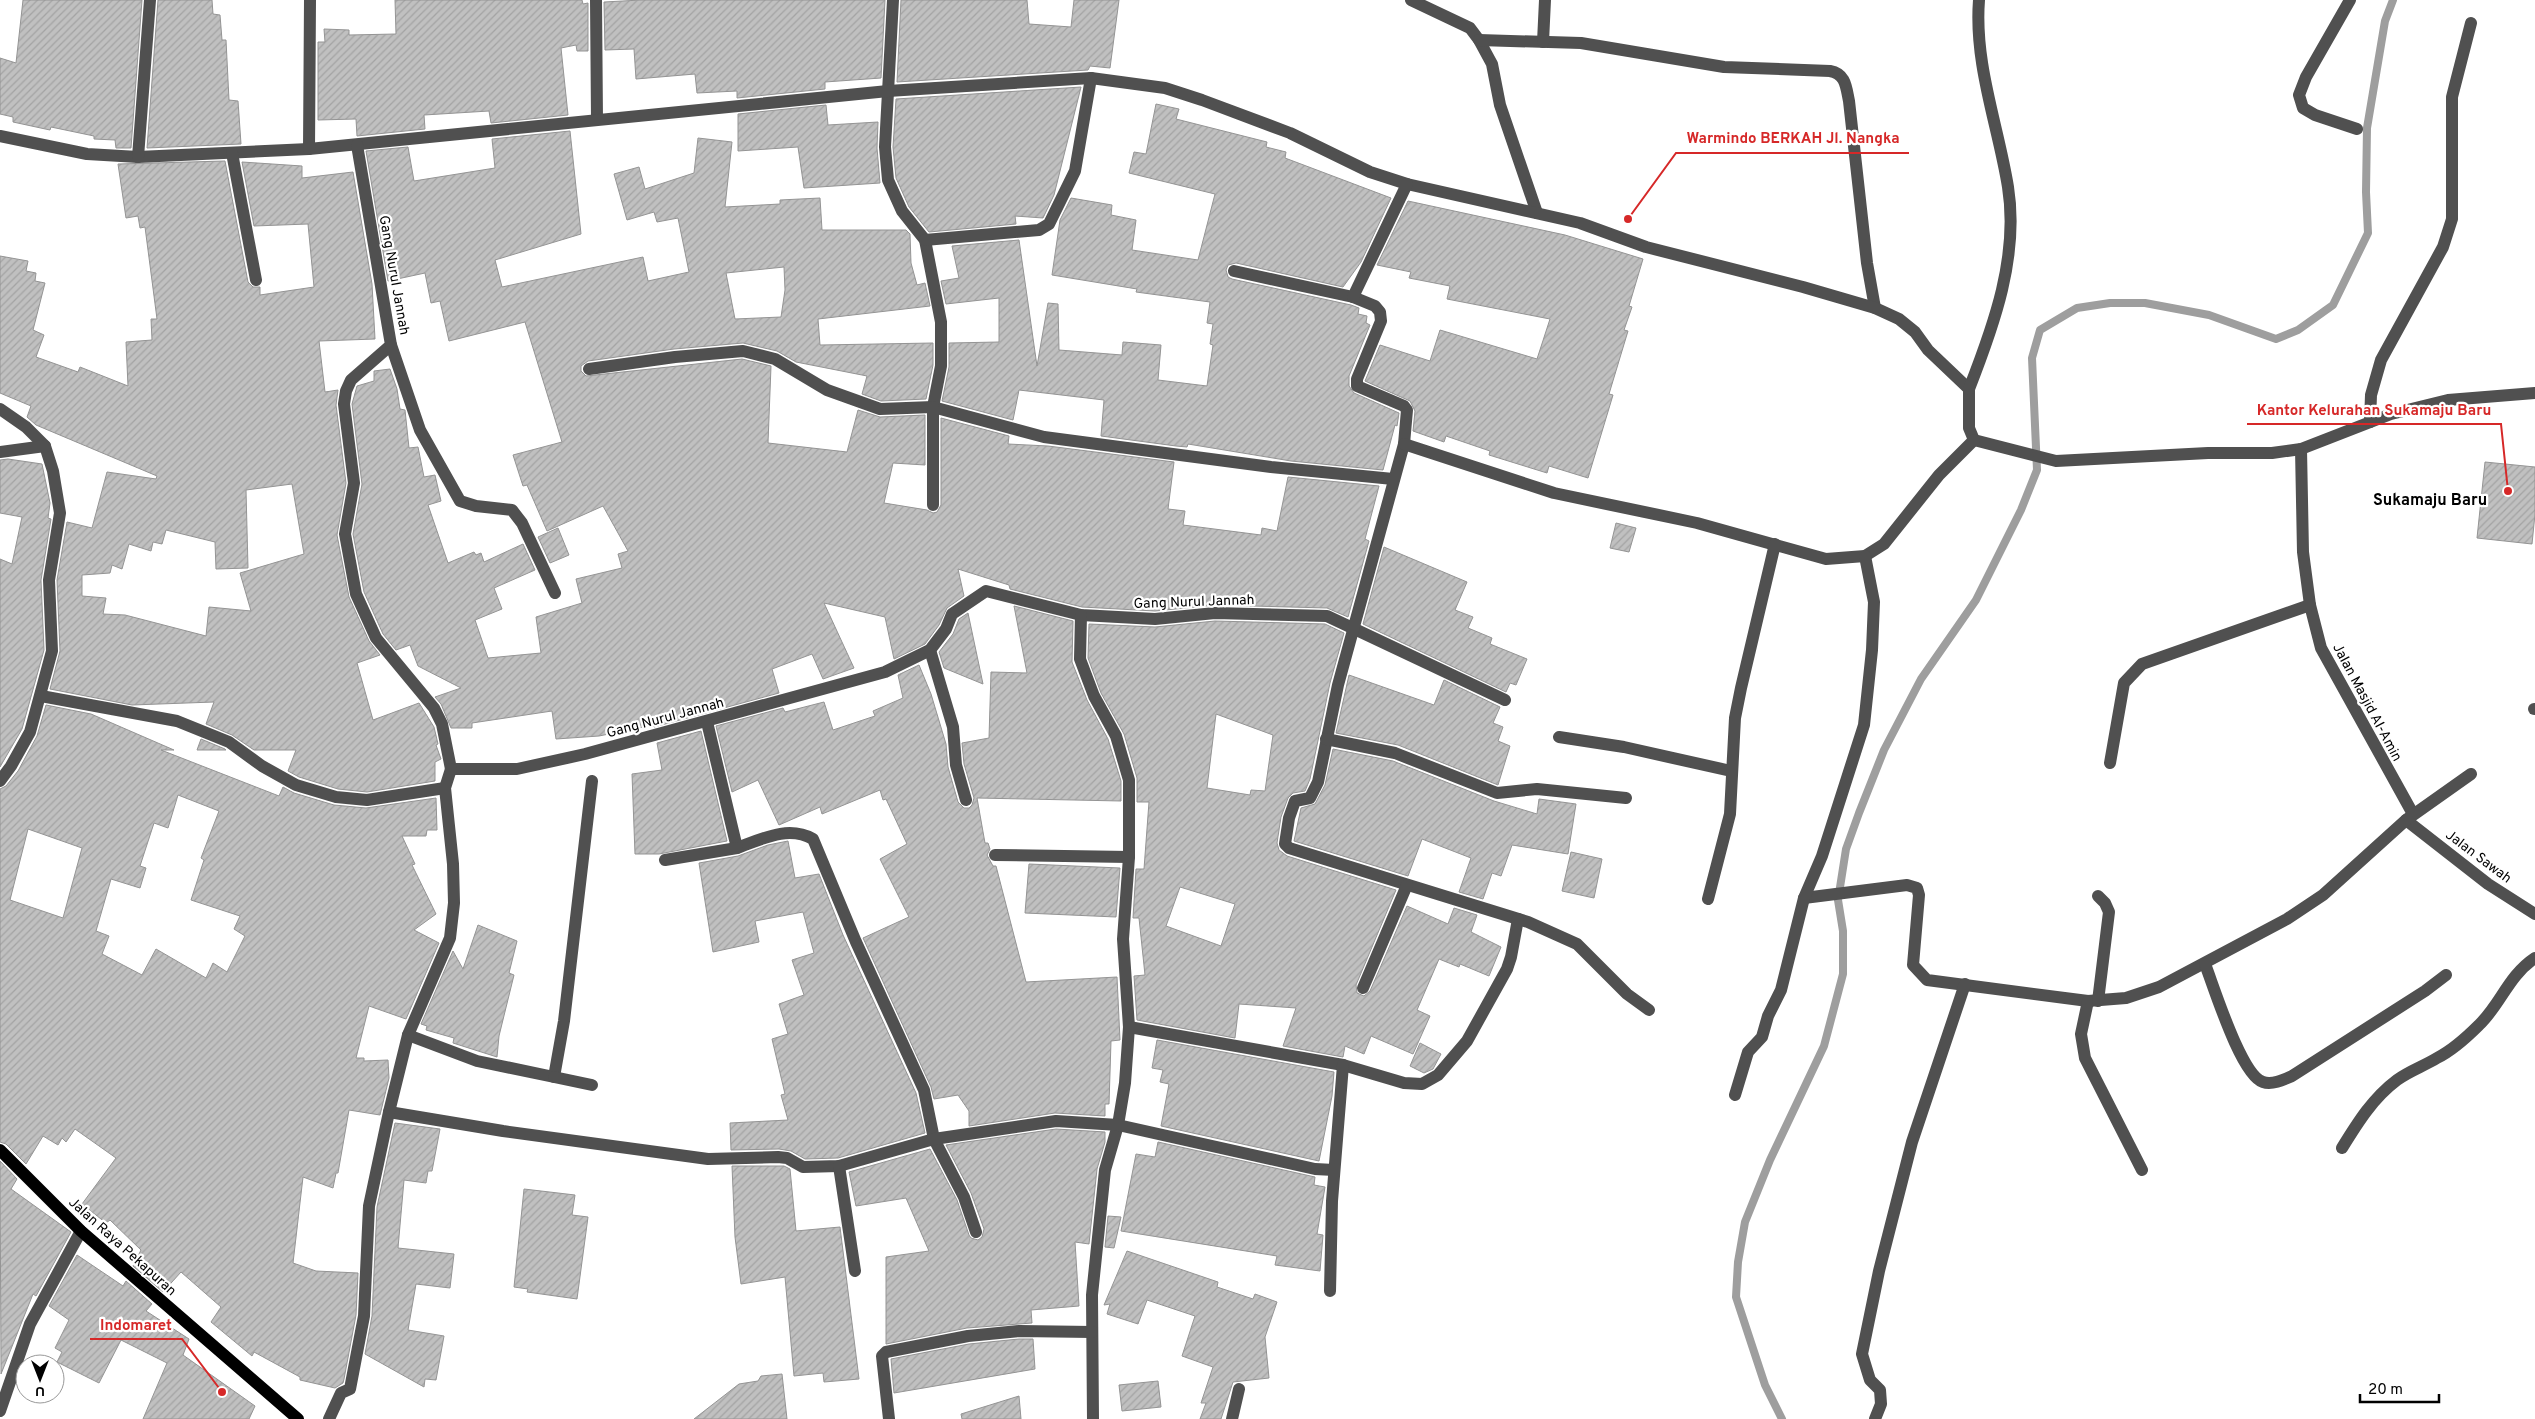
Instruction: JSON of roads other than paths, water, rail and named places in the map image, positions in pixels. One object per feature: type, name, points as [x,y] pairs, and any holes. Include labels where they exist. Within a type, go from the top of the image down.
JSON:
[{"type":"main road","name":"Jalan Raya Pekapuran","points":[[0,1150],[81,1230],[298,1419]]},
{"type":"street","points":[[138,157],[150,0]]},
{"type":"street","points":[[310,0],[310,149]]},
{"type":"street","points":[[596,0],[597,119]]},
{"type":"street","points":[[893,0],[885,147],[888,180],[902,211],[925,240],[941,322],[941,366],[933,407],[933,505]]},
{"type":"street","points":[[1411,0],[1470,28],[1480,40],[1492,64],[1500,105],[1537,213]]},
{"type":"street","points":[[1543,42],[1545,0]]},
{"type":"street","points":[[1974,440],[1969,428],[1970,389],[1994,324],[2008,257],[2011,226],[2008,187],[1983,74],[1980,0]]},
{"type":"street","points":[[2350,0],[2306,77],[2300,95],[2303,108],[2315,115],[2357,129]]},
{"type":"street","points":[[2370,422],[2371,395],[2381,360],[2443,247],[2452,219],[2452,97],[2471,24]]},
{"type":"street","points":[[1480,40],[1581,43],[1724,67],[1830,71],[1840,74],[1846,83],[1849,101],[1867,263],[1875,308]]},
{"type":"street","points":[[0,136],[87,154],[138,157],[310,149],[888,91],[1091,78],[1165,88],[1202,100],[1290,133],[1370,172],[1407,184],[1580,223],[1646,248],[1803,287],[1875,308],[1904,323],[1928,350],[1970,389]]},
{"type":"street","points":[[925,240],[1039,230],[1049,224],[1075,171],[1091,78]]},
{"type":"street","name":"Gang Nurul Jannah","points":[[357,145],[391,345],[351,380],[346,391],[344,404],[354,483],[345,534],[356,594],[372,630],[376,638],[434,708],[442,724],[451,769],[517,769],[707,722],[885,672],[930,650],[946,629],[952,614],[986,591],[1081,615],[1155,619],[1215,613],[1327,616],[1505,700]]},
{"type":"street","points":[[232,153],[256,280]]},
{"type":"street","points":[[1353,297],[1407,184]]},
{"type":"street","points":[[1234,271],[1353,297],[1375,306],[1380,316],[1357,379],[1357,386],[1406,408],[1404,444],[1393,479],[1382,530],[1338,684],[1318,782],[1310,798],[1295,801],[1288,818],[1285,844],[1288,848],[1331,862],[1518,919],[1577,944],[1627,994],[1649,1010]]},
{"type":"street","points":[[391,345],[420,430],[460,501],[476,506],[512,510],[522,523],[555,593]]},
{"type":"street","points":[[589,370],[675,357],[743,351],[776,359],[827,390],[880,409],[933,407],[1044,437],[1271,467],[1393,479]]},
{"type":"street","points":[[1974,440],[2020,454],[2056,461],[2208,453],[2272,453],[2301,449],[2390,414],[2448,400],[2535,393]]},
{"type":"street","points":[[0,409],[26,427],[45,446],[53,471],[60,513],[49,580],[52,650],[30,732],[0,781]]},
{"type":"street","points":[[1404,444],[1554,493],[1697,523],[1826,559],[1865,556],[1884,544],[1939,475],[1974,440]]},
{"type":"street","points":[[0,452],[45,446]]},
{"type":"street","name":"Jalan Masjid Al-Amin","points":[[2301,449],[2303,552],[2310,605],[2321,648],[2410,817]]},
{"type":"street","points":[[1708,899],[1730,814],[1732,795],[1731,771],[1741,688],[1775,544]]},
{"type":"street","points":[[1735,1096],[1748,1052],[1762,1038],[1768,1016],[1781,990],[1804,898],[1822,856],[1864,725],[1872,650],[1874,602],[1865,556]]},
{"type":"street","points":[[2110,763],[2124,683],[2142,664],[2310,605]]},
{"type":"street","points":[[1081,615],[1080,659],[1094,696],[1116,736],[1129,780],[1130,857],[1123,940],[1129,1027],[1125,1083],[1118,1125],[1105,1170],[1092,1295],[1093,1419]]},
{"type":"street","points":[[930,650],[953,727],[956,765],[966,800]]},
{"type":"street","points":[[40,696],[176,721],[229,742],[262,766],[296,785],[336,797],[367,800],[446,788]]},
{"type":"street","points":[[707,722],[737,848]]},
{"type":"street","points":[[1559,737],[1624,747],[1731,771]]},
{"type":"street","points":[[1326,738],[1395,752],[1497,793],[1537,789],[1626,798]]},
{"type":"street","points":[[329,1419],[341,1393],[350,1389],[364,1316],[369,1206],[408,1035],[450,938],[454,903],[453,864],[446,788],[451,769]]},
{"type":"street","points":[[1804,898],[1821,894],[1907,885],[1917,888],[1919,894],[1913,965],[1927,980],[2093,1001],[2126,998],[2159,987],[2287,919],[2323,894],[2410,817],[2471,774]]},
{"type":"street","points":[[554,1077],[564,1021],[592,781]]},
{"type":"street","name":"Jalan Sawah","points":[[2410,817],[2488,884],[2535,914]]},
{"type":"street","points":[[665,860],[737,848],[777,834],[793,833],[813,839],[856,942],[924,1090],[934,1140],[964,1196],[976,1232]]},
{"type":"street","points":[[995,855],[1130,857]]},
{"type":"street","points":[[1363,988],[1407,885]]},
{"type":"street","points":[[2098,896],[2106,903],[2109,912],[2093,1001],[2082,1034],[2085,1058],[2142,1170]]},
{"type":"street","points":[[1129,1027],[1344,1065],[1415,1084],[1422,1084],[1438,1075],[1467,1041],[1506,969],[1511,957],[1518,919]]},
{"type":"street","points":[[2342,1148],[2363,1114],[2378,1096],[2398,1079],[2440,1057],[2481,1024],[2512,978],[2535,958]]},
{"type":"street","points":[[2205,964],[2248,1071],[2257,1080],[2265,1083],[2279,1082],[2292,1076],[2425,991],[2446,975]]},
{"type":"street","points":[[1877,1419],[1880,1390],[1870,1380],[1864,1367],[1862,1354],[1879,1271],[1912,1142],[1965,984]]},
{"type":"street","points":[[408,1035],[477,1061],[592,1084]]},
{"type":"street","points":[[1330,1291],[1334,1170],[1344,1065]]},
{"type":"street","points":[[389,1112],[503,1131],[708,1159],[787,1158],[802,1167],[839,1166],[934,1140],[1056,1121],[1118,1125],[1315,1169],[1334,1170]]},
{"type":"street","points":[[839,1166],[855,1271]]},
{"type":"street","points":[[0,1411],[30,1324],[81,1230]]},
{"type":"street","points":[[889,1419],[882,1356],[886,1352],[968,1336],[1019,1331],[1092,1332]]},
{"type":"street","points":[[1232,1419],[1239,1389]]},
{"type":"waterway","points":[[1782,1419],[1765,1385],[1736,1297],[1738,1262],[1745,1222],[1770,1160],[1824,1046],[1843,974],[1843,931],[1838,900],[1846,849],[1859,813],[1884,750],[1921,679],[1976,600],[2021,510],[2037,470],[2032,358],[2040,330],[2077,308],[2110,303],[2145,303],[2209,315],[2276,339],[2298,330],[2333,305],[2368,233],[2366,192],[2367,128],[2385,21],[2393,0]]},
{"type":"place","name":"Warmindo BERKAH Jl. Nangka","points":[[1628,219]]},
{"type":"place","name":"Kantor Kelurahan Sukamaju Baru","points":[[2508,491]]},
{"type":"place","name":"Indomaret","points":[[222,1392]]},
{"type":"district","name":"Sukamaju Baru","points":[[2430,499]]}]
